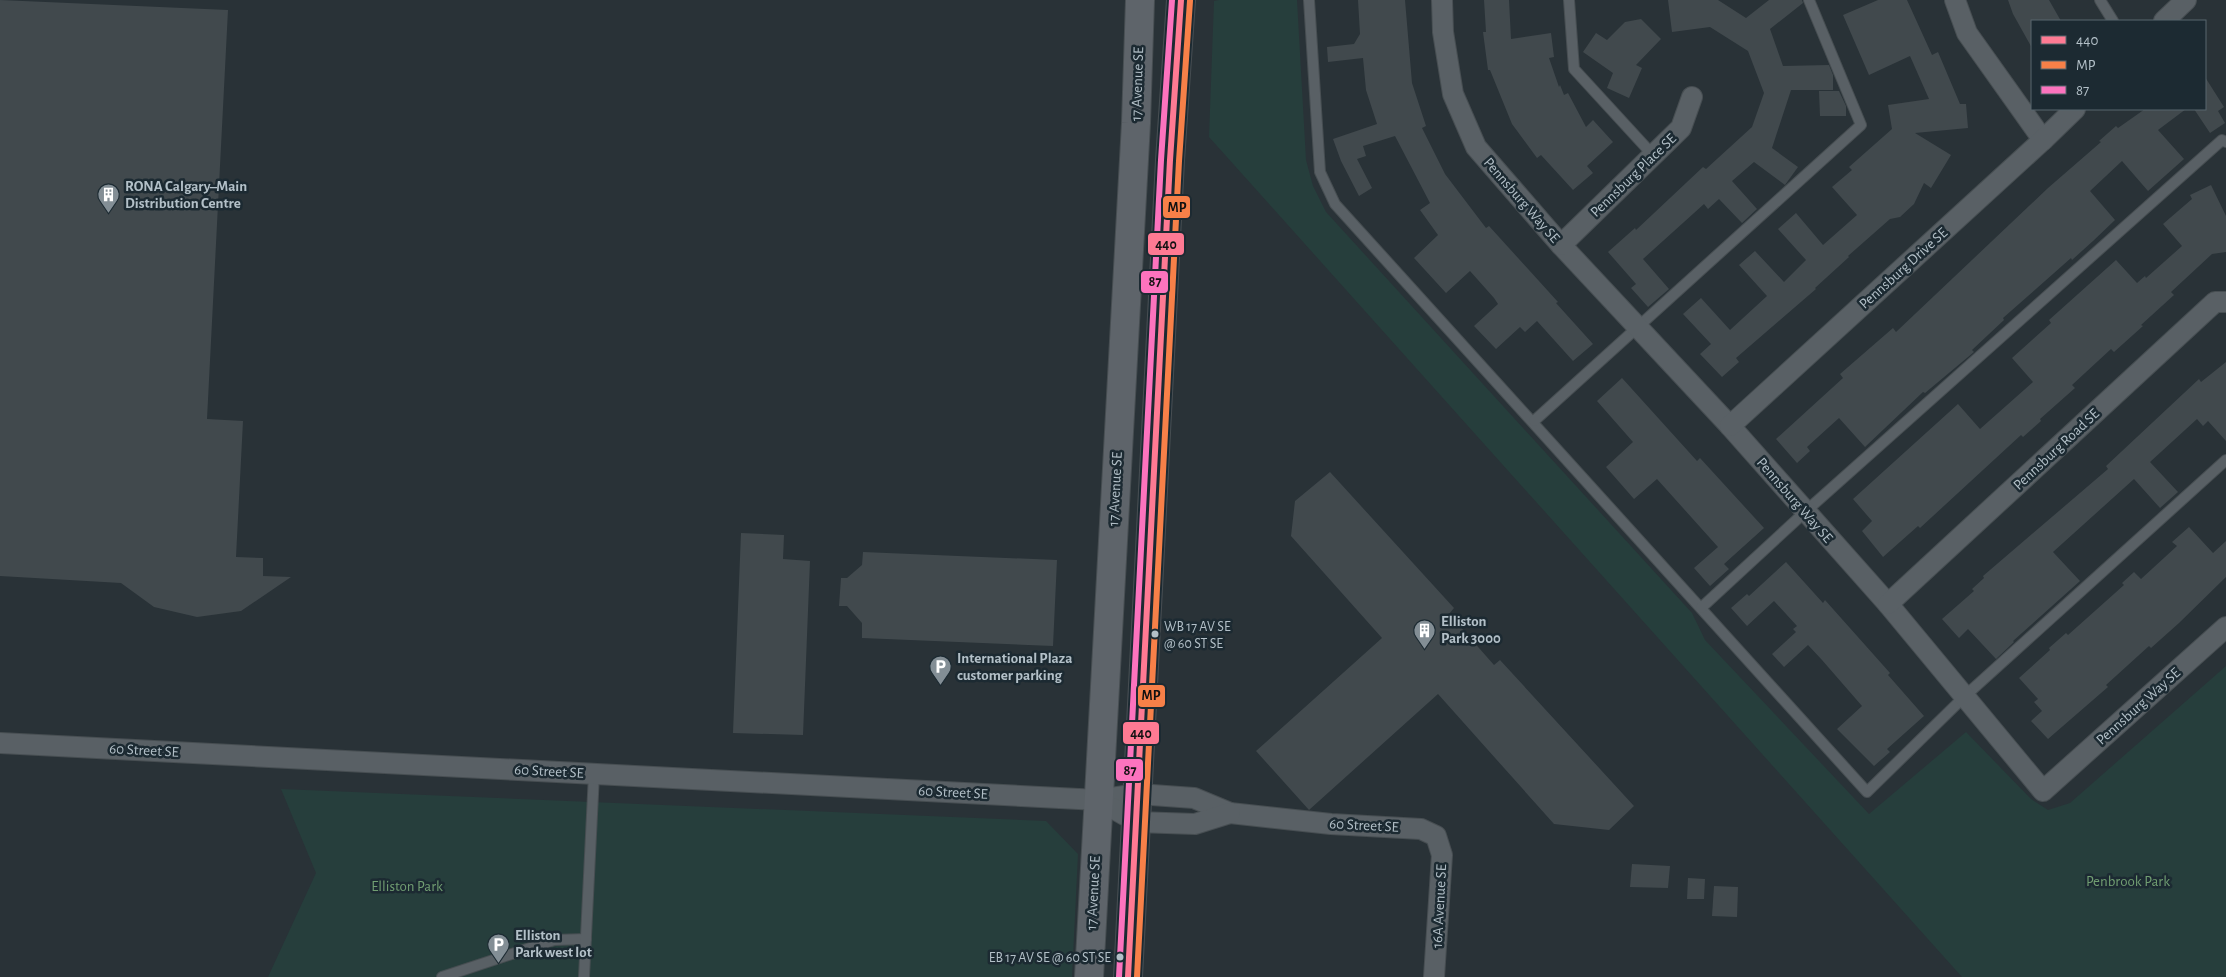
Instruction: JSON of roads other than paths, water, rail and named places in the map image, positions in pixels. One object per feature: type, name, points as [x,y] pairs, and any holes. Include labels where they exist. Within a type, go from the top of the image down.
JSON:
[{"type":"main road","name":"17 Avenue SE","points":[[1089,977],[1136,123],[1140,0]]},
{"type":"main road","points":[[1128,977],[1170,160],[1181,0]]},
{"type":"street","name":"Pennsburg Way SE","points":[[1442,0],[1443,32],[1453,94],[1476,147],[1561,245],[1730,426],[1888,604],[2043,791],[2226,627]]},
{"type":"street","points":[[1955,0],[1967,33],[2043,140]]},
{"type":"street","points":[[2165,20],[2186,0]]},
{"type":"street","name":"Pennsburg Place SE","points":[[1561,245],[1652,154],[1681,128],[1692,97]]},
{"type":"street","name":"Pennsburg Drive SE","points":[[1730,426],[2074,110]]},
{"type":"street","name":"Pennsburg Road SE","points":[[1888,604],[2215,302],[2226,302]]},
{"type":"street","name":"60 Street SE","points":[[0,743],[1098,800],[1138,794],[1194,798],[1230,812],[1331,824],[1421,828],[1436,836]]},
{"type":"street","name":"60 Street SE","points":[[1098,800],[1137,822],[1194,824],[1230,812]]},
{"type":"street","name":"16A Avenue SE","points":[[1434,977],[1442,854],[1436,836]]},
{"type":"lane","points":[[1309,0],[1320,172],[1335,204],[1534,421],[1867,792],[1964,696],[2226,460]]},
{"type":"lane","points":[[1570,0],[1574,69],[1652,154]]},
{"type":"lane","points":[[1534,421],[1861,125],[1809,0]]},
{"type":"lane","points":[[2100,0],[2112,20]]},
{"type":"lane","points":[[1702,608],[1805,512],[2222,140],[2226,142]]},
{"type":"lane","points":[[584,977],[594,774]]},
{"type":"lane","points":[[442,977],[554,940],[586,939]]},
{"type":"place","name":"RONA Calgary–Main Distribution Centre","points":[[109,214]]},
{"type":"place","name":"WB 17 AV SE @ 60 ST SE","points":[[1155,634]]},
{"type":"place","name":"Elliston Park 3000","points":[[1425,649]]},
{"type":"place","name":"International Plaza customer parking","points":[[941,686]]},
{"type":"place","name":"EB 17 AV SE @ 60 ST SE","points":[[1120,957]]},
{"type":"place","name":"Elliston Park west lot","points":[[499,963]]},
{"type":"park label","name":"Penbrook Park","points":[[2128,881]]},
{"type":"park label","name":"Elliston Park","points":[[407,886]]}]
